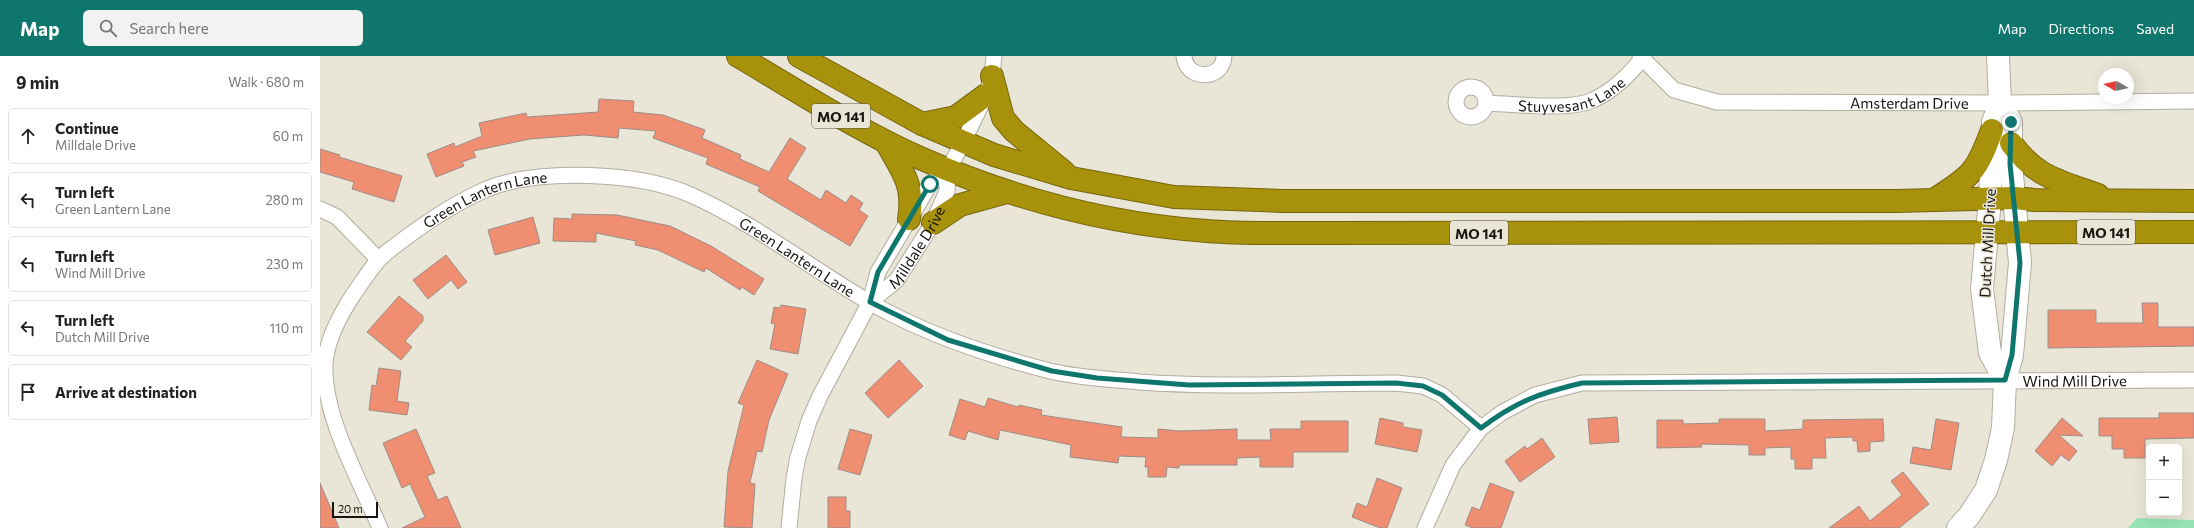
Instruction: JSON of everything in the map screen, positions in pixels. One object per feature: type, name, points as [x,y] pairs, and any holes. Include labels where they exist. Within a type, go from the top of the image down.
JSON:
[{"type":"highway","name":"MO 141","points":[[738,56],[886,142],[948,170],[1007,192],[1096,216],[1151,226],[1207,231],[1311,233],[2194,232]]},
{"type":"highway","name":"MO 141","points":[[799,56],[922,124],[994,155],[1071,178],[1174,197],[1231,200],[1896,201],[2014,198],[2035,200],[2194,201]]},
{"type":"highway","points":[[922,124],[956,117],[990,76]]},
{"type":"highway","points":[[990,76],[1003,118],[1014,131],[1071,178]]},
{"type":"highway","points":[[1935,199],[1963,182],[1974,169],[1982,158],[1992,130]]},
{"type":"highway","points":[[886,142],[909,184],[912,202],[909,219]]},
{"type":"highway","points":[[2011,143],[2023,160],[2038,172],[2112,200]]},
{"type":"highway","points":[[933,223],[960,205],[1007,192]]},
{"type":"street","points":[[1184,56],[1188,67],[1192,72],[1205,76],[1217,71],[1222,66],[1224,56]]},
{"type":"street","name":"Dutch Mill Drive","points":[[1998,56],[2000,103],[1992,122],[1990,199],[1982,289],[1990,353],[2005,380]]},
{"type":"street","name":"Amsterdam Drive","points":[[1642,57],[1674,90],[1718,102],[2000,103],[2194,101]]},
{"type":"street","name":"Stuyvesant Lane","points":[[1486,103],[1556,105],[1592,101],[1611,90],[1642,57]]},
{"type":"street","points":[[948,170],[963,142],[990,76]]},
{"type":"street","name":"Dutch Mill Drive","points":[[1958,528],[1969,516],[1986,490],[1996,460],[2003,428],[2005,380],[2012,355],[2020,263],[2010,164],[2011,122],[2000,103]]},
{"type":"street","name":"Milldale Drive","points":[[789,528],[794,478],[809,421],[820,396],[870,302],[878,272],[930,184],[948,170]]},
{"type":"street","name":"Milldale Drive","points":[[870,302],[897,280],[933,223],[947,191],[948,170]]},
{"type":"street","name":"Green Lantern Lane","points":[[380,528],[335,423],[326,391],[325,363],[330,340],[344,310],[378,259],[427,220],[485,190],[510,182],[598,175],[660,183],[690,194],[727,213],[870,302],[948,340],[1052,371],[1097,378],[1189,385],[1396,383],[1423,386],[1442,395],[1481,428]]},
{"type":"street","points":[[320,209],[337,217],[378,259]]},
{"type":"street","name":"Wind Mill Drive","points":[[1425,528],[1453,465],[1481,428],[1503,412],[1535,395],[1582,383],[2194,380]]},
{"type":"green space","points":[[2137,518],[2194,520],[2194,528],[2128,528]]},
{"type":"building","points":[[599,99],[634,101],[633,112],[663,115],[705,130],[702,138],[741,155],[740,159],[769,172],[790,138],[806,148],[787,179],[821,200],[826,190],[846,203],[851,195],[863,203],[859,210],[868,216],[850,246],[758,191],[760,187],[706,164],[708,158],[653,138],[656,131],[619,128],[618,138],[584,135],[530,139],[473,151],[476,157],[462,162],[464,166],[436,177],[427,154],[454,143],[455,147],[482,136],[479,123],[526,113],[527,117],[598,112]]},
{"type":"building","points":[[320,149],[340,155],[339,157],[402,176],[394,202],[352,189],[354,182],[320,172]]},
{"type":"building","points":[[572,214],[617,215],[670,226],[711,246],[764,279],[754,295],[742,287],[740,290],[706,268],[704,272],[658,250],[635,245],[636,241],[596,233],[596,242],[553,241],[554,218],[572,219]]},
{"type":"building","points":[[533,217],[540,243],[495,255],[488,230]]},
{"type":"building","points":[[446,255],[467,282],[458,289],[451,280],[428,299],[413,280]]},
{"type":"building","points":[[399,296],[423,316],[423,321],[405,341],[412,347],[401,360],[367,332]]},
{"type":"building","points":[[2142,303],[2158,303],[2158,327],[2194,327],[2194,346],[2048,348],[2048,310],[2096,310],[2096,323],[2143,323]]},
{"type":"building","points":[[781,305],[806,309],[798,354],[770,349],[775,324],[771,323],[774,307],[780,308]]},
{"type":"building","points":[[757,360],[788,374],[769,420],[762,452],[757,451],[750,483],[755,484],[752,528],[724,527],[728,471],[744,405],[738,403]]},
{"type":"building","points":[[899,360],[923,386],[888,418],[865,393]]},
{"type":"building","points":[[379,368],[401,371],[397,401],[409,403],[407,415],[369,410],[372,385],[376,386]]},
{"type":"building","points":[[988,398],[1018,407],[1019,405],[1042,410],[1041,415],[1122,427],[1121,437],[1158,438],[1158,429],[1180,431],[1237,429],[1237,440],[1271,440],[1270,429],[1301,429],[1301,421],[1348,421],[1348,452],[1293,452],[1293,467],[1260,467],[1260,457],[1237,458],[1237,465],[1179,465],[1179,468],[1167,467],[1166,477],[1148,477],[1148,467],[1145,467],[1146,457],[1119,456],[1118,463],[1070,457],[1071,445],[1000,430],[998,440],[968,431],[965,440],[949,435],[960,399],[985,407]]},
{"type":"building","points":[[2159,413],[2194,413],[2194,438],[2145,439],[2145,458],[2124,458],[2124,449],[2112,449],[2112,436],[2099,436],[2099,418],[2159,418]]},
{"type":"building","points":[[1617,417],[1619,442],[1590,444],[1588,419]]},
{"type":"building","points":[[1380,418],[1403,423],[1403,427],[1422,430],[1417,452],[1375,444]]},
{"type":"building","points":[[2062,418],[2083,436],[2059,435],[2077,451],[2069,461],[2061,455],[2052,466],[2035,451]]},
{"type":"building","points":[[1719,419],[1765,419],[1765,431],[1803,429],[1803,420],[1883,419],[1884,441],[1870,442],[1870,451],[1858,452],[1857,441],[1853,441],[1853,437],[1825,438],[1826,458],[1812,458],[1812,469],[1795,469],[1795,459],[1791,459],[1791,447],[1765,448],[1765,455],[1749,455],[1749,445],[1701,444],[1702,447],[1657,448],[1657,420],[1683,420],[1683,424],[1719,423]]},
{"type":"building","points":[[1936,419],[1959,423],[1951,470],[1910,463],[1913,447],[1931,450]]},
{"type":"building","points":[[416,429],[435,473],[427,476],[438,500],[447,496],[461,528],[402,528],[425,517],[410,484],[402,488],[383,443]]},
{"type":"building","points":[[850,429],[872,435],[860,475],[838,469]]},
{"type":"building","points":[[1542,438],[1555,457],[1520,482],[1505,461],[1525,446],[1527,449]]},
{"type":"building","points":[[1903,472],[1929,504],[1899,528],[1829,528],[1859,506],[1870,521],[1902,495],[1891,481]]},
{"type":"building","points":[[1377,478],[1402,488],[1387,528],[1380,528],[1352,517],[1357,503],[1367,507]]},
{"type":"building","points":[[320,483],[339,528],[320,528]]},
{"type":"building","points":[[1490,483],[1514,492],[1501,528],[1473,528],[1465,525],[1472,507],[1480,510]]},
{"type":"building","points":[[828,497],[846,497],[846,511],[850,511],[850,528],[828,528]]},
{"type":"route","points":[[930,184],[878,272],[870,302],[948,340],[1052,371],[1097,378],[1189,385],[1396,383],[1423,386],[1442,395],[1481,428],[1503,412],[1535,395],[1582,383],[2005,380],[2012,355],[2020,263],[2010,164],[2011,122]]}]
